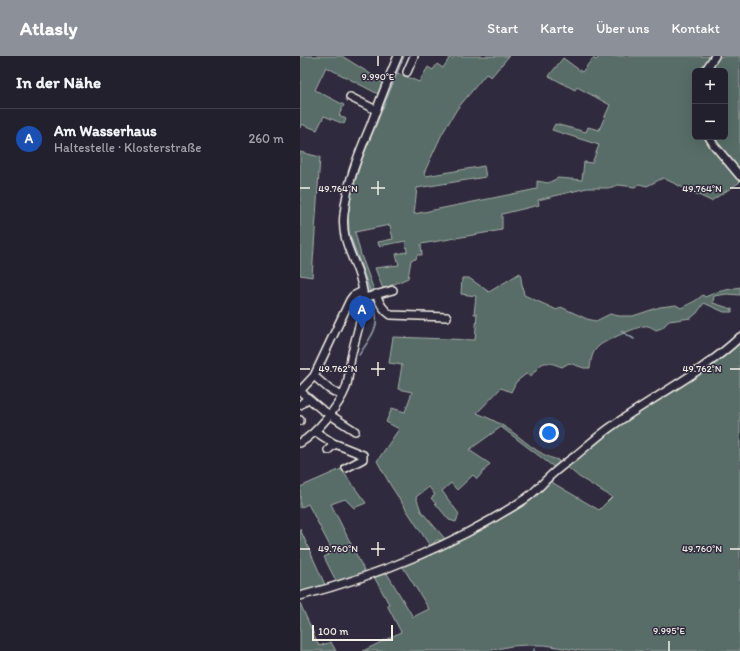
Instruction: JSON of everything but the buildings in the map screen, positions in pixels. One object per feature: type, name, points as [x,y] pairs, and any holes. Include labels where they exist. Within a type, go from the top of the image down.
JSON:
[{"type":"street","points":[[300,443],[316,432],[342,396],[346,387],[350,360],[363,311],[364,295],[361,282],[344,236],[343,225],[350,179],[354,165],[398,56]]},
{"type":"street","points":[[407,72],[414,56]]},
{"type":"street","points":[[707,68],[715,56]]},
{"type":"street","points":[[350,97],[376,110]]},
{"type":"street","points":[[711,140],[740,176]]},
{"type":"street","points":[[355,431],[329,415],[300,391],[314,376],[353,296],[375,294],[393,290]]},
{"type":"street","points":[[375,294],[381,306],[391,315],[447,317]]},
{"type":"street","points":[[300,596],[322,590],[407,560],[445,543],[518,503],[533,494],[552,475],[608,429],[684,380],[740,337]]},
{"type":"street","points":[[314,376],[342,396]]},
{"type":"street","points":[[300,405],[308,398]]},
{"type":"street","points":[[316,432],[335,444],[363,455],[363,459],[346,468]]},
{"type":"street","points":[[328,450],[335,444]]},
{"type":"green space","points":[[300,56],[342,56],[385,83],[380,95],[326,67],[315,90],[344,105],[339,115],[346,119],[344,124],[324,116],[317,130],[301,124],[300,128]]},
{"type":"green space","points":[[455,56],[509,56],[491,77],[486,74],[457,109],[442,134],[424,173],[426,176],[484,166],[486,177],[417,188],[414,214],[537,189],[537,181],[548,183],[558,178],[582,180],[584,162],[592,163],[599,145],[552,130],[555,124],[586,132],[588,127],[599,130],[610,105],[577,87],[575,90],[549,76],[563,58],[582,72],[593,58],[596,60],[600,56],[740,56],[740,182],[711,201],[663,178],[647,186],[639,184],[635,187],[618,185],[609,188],[587,188],[538,200],[539,205],[502,214],[502,230],[421,244],[422,255],[417,255],[416,259],[411,260],[408,278],[383,289],[375,268],[399,265],[396,254],[407,252],[406,241],[379,246],[378,242],[393,239],[390,225],[355,232],[361,255],[374,290],[366,293],[347,233],[347,210],[356,165],[395,72],[419,82],[428,67],[433,70],[437,64],[443,68],[450,57],[452,59]]},
{"type":"green space","points":[[300,152],[320,157],[312,277],[300,275]]},
{"type":"green space","points":[[520,273],[524,295],[557,310],[561,307],[587,319],[596,321],[610,314],[619,316],[633,316],[660,307],[676,305],[681,308],[703,295],[705,297],[717,292],[740,287],[740,295],[727,294],[714,296],[713,303],[732,309],[732,312],[724,312],[704,303],[697,313],[691,318],[669,321],[662,328],[656,330],[644,326],[628,331],[597,348],[593,353],[590,368],[584,368],[569,363],[562,367],[551,363],[544,363],[538,367],[531,376],[526,374],[516,382],[511,392],[501,388],[477,413],[512,431],[543,454],[558,460],[559,464],[555,468],[501,427],[469,450],[490,464],[477,479],[473,475],[457,490],[451,483],[442,491],[459,514],[456,522],[449,520],[431,498],[435,495],[429,487],[416,497],[421,511],[447,541],[437,540],[430,546],[391,486],[377,461],[399,429],[386,422],[392,408],[405,412],[412,392],[398,389],[402,365],[389,363],[393,337],[475,340],[477,314],[474,314],[476,296],[461,294],[462,278],[469,278],[489,292]]},
{"type":"green space","points":[[740,334],[740,651],[581,651],[545,645],[528,645],[511,646],[488,651],[363,651],[401,632],[387,605],[389,604],[373,575],[385,570],[413,617],[429,609],[401,564],[530,498],[533,499],[548,480],[599,510],[612,497],[579,477],[565,465],[608,431],[701,371],[705,372],[712,367],[709,361]]},
{"type":"green space","points":[[341,469],[366,503],[354,508],[345,499],[331,504],[366,574],[337,583],[324,557],[333,552],[308,504],[300,508],[300,487]]},
{"type":"green space","points":[[300,529],[326,587],[300,594]]},
{"type":"green space","points":[[300,603],[319,646],[331,642],[336,651],[300,651]]},
{"type":"waterway","points":[[370,291],[349,233],[348,214],[351,194],[361,161],[404,56]]},
{"type":"waterway","points":[[359,355],[369,341],[375,328],[376,316],[372,299]]},
{"type":"waterway","points":[[621,331],[634,339]]},
{"type":"place","name":"Am Wasserhaus","points":[[362,329]]}]
